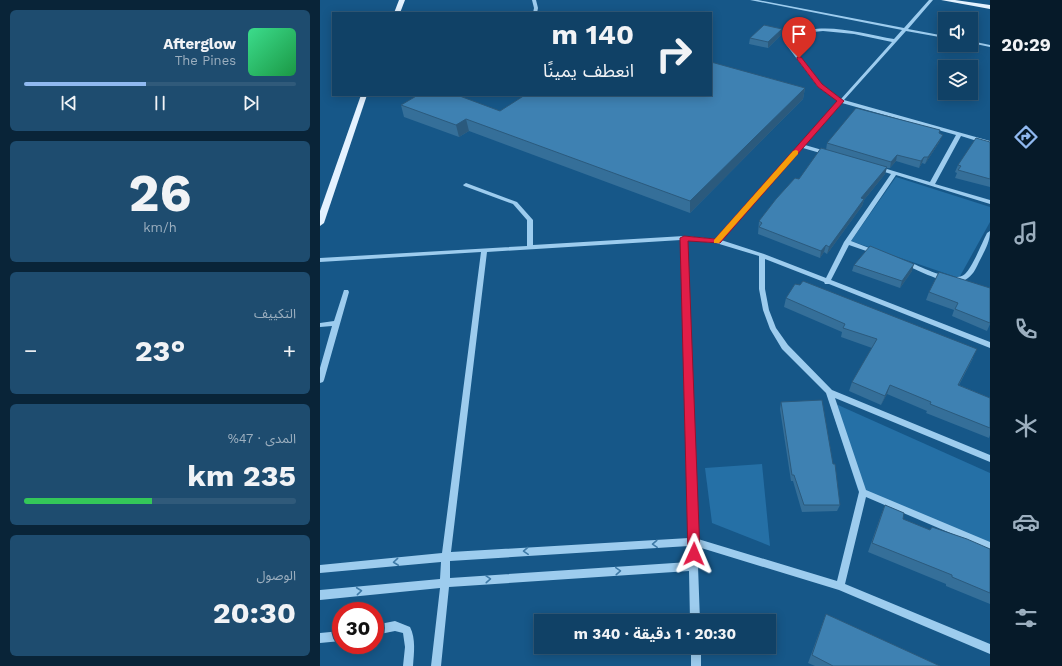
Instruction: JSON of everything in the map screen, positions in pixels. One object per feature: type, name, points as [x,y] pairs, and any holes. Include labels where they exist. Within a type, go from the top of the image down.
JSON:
[{"type":"main road","points":[[397,12],[402,0]]},
{"type":"main road","points":[[944,0],[990,7]]},
{"type":"main road","points":[[320,223],[364,96]]},
{"type":"street","points":[[534,0],[535,12]]},
{"type":"street","points":[[752,0],[938,36]]},
{"type":"street","points":[[717,241],[931,0]]},
{"type":"street","points":[[895,41],[819,28],[803,31],[793,35],[787,42],[820,86],[841,101],[990,143]]},
{"type":"street","points":[[978,43],[990,46]]},
{"type":"street","points":[[932,184],[959,135]]},
{"type":"street","points":[[802,146],[830,154]]},
{"type":"street","points":[[873,167],[990,202]]},
{"type":"street","points":[[827,282],[847,242],[895,173]]},
{"type":"street","points":[[466,185],[515,203],[530,220],[530,248]]},
{"type":"street","points":[[898,260],[948,278],[961,280],[967,277],[971,271],[990,233]]},
{"type":"street","points":[[684,238],[694,542],[693,566],[695,614]]},
{"type":"street","points":[[320,260],[684,238],[717,241],[762,255],[990,346]]},
{"type":"street","points":[[847,242],[883,255]]},
{"type":"street","points":[[436,666],[445,582],[446,557],[484,250]]},
{"type":"street","points":[[762,255],[762,289],[766,310],[773,329],[785,347],[829,392],[990,459]]},
{"type":"street","points":[[320,380],[346,292]]},
{"type":"street","points":[[320,325],[337,323]]},
{"type":"street","points":[[829,392],[863,492],[840,586]]},
{"type":"street","points":[[863,492],[990,546]]},
{"type":"street","points":[[320,569],[446,557],[694,542],[840,586],[990,649]]},
{"type":"street","points":[[320,595],[445,582],[693,566]]},
{"type":"street","points":[[384,628],[395,626],[407,630],[410,648],[408,666]]},
{"type":"street","points":[[320,638],[332,637]]},
{"type":"street","points":[[696,654],[696,666]]},
{"type":"shaded area","points":[[896,177],[990,207],[990,222],[959,278],[851,241]]},
{"type":"shaded area","points":[[829,401],[990,473],[990,543],[858,490]]},
{"type":"shaded area","points":[[762,464],[770,546],[712,523],[705,468]]},
{"type":"building","points":[[764,25],[782,29],[768,42],[750,38]]},
{"type":"building","points":[[712,62],[805,88],[690,201],[466,119],[456,125],[401,105],[416,96],[460,96],[500,111],[523,96],[712,96]]},
{"type":"building","points":[[856,108],[940,130],[939,133],[943,135],[928,157],[924,157],[921,161],[897,155],[891,162],[827,143]]},
{"type":"building","points":[[976,138],[990,142],[990,179],[958,170],[961,166],[958,165]]},
{"type":"building","points":[[821,148],[887,167],[861,198],[864,199],[829,247],[826,245],[821,251],[759,227],[762,223],[759,221],[795,178],[799,179]]},
{"type":"building","points":[[870,246],[914,264],[902,281],[854,265]]},
{"type":"building","points":[[939,272],[990,288],[990,323],[955,309],[958,303],[929,292]]},
{"type":"building","points":[[803,281],[977,349],[958,385],[990,398],[990,428],[930,404],[931,402],[890,385],[885,396],[852,382],[877,339],[843,328],[845,324],[786,298],[795,284],[800,285]]},
{"type":"building","points":[[822,400],[833,464],[835,464],[840,505],[804,505],[794,475],[792,475],[781,402]]},
{"type":"building","points":[[885,505],[904,513],[903,519],[930,530],[932,527],[967,539],[990,549],[990,593],[952,577],[952,575],[872,543]]},
{"type":"building","points":[[826,614],[940,666],[833,666],[812,655]]},
{"type":"slow traffic","points":[[716,241],[796,153]]},
{"type":"route","points":[[694,554],[684,238],[717,241],[841,101],[820,86],[799,58]]}]
